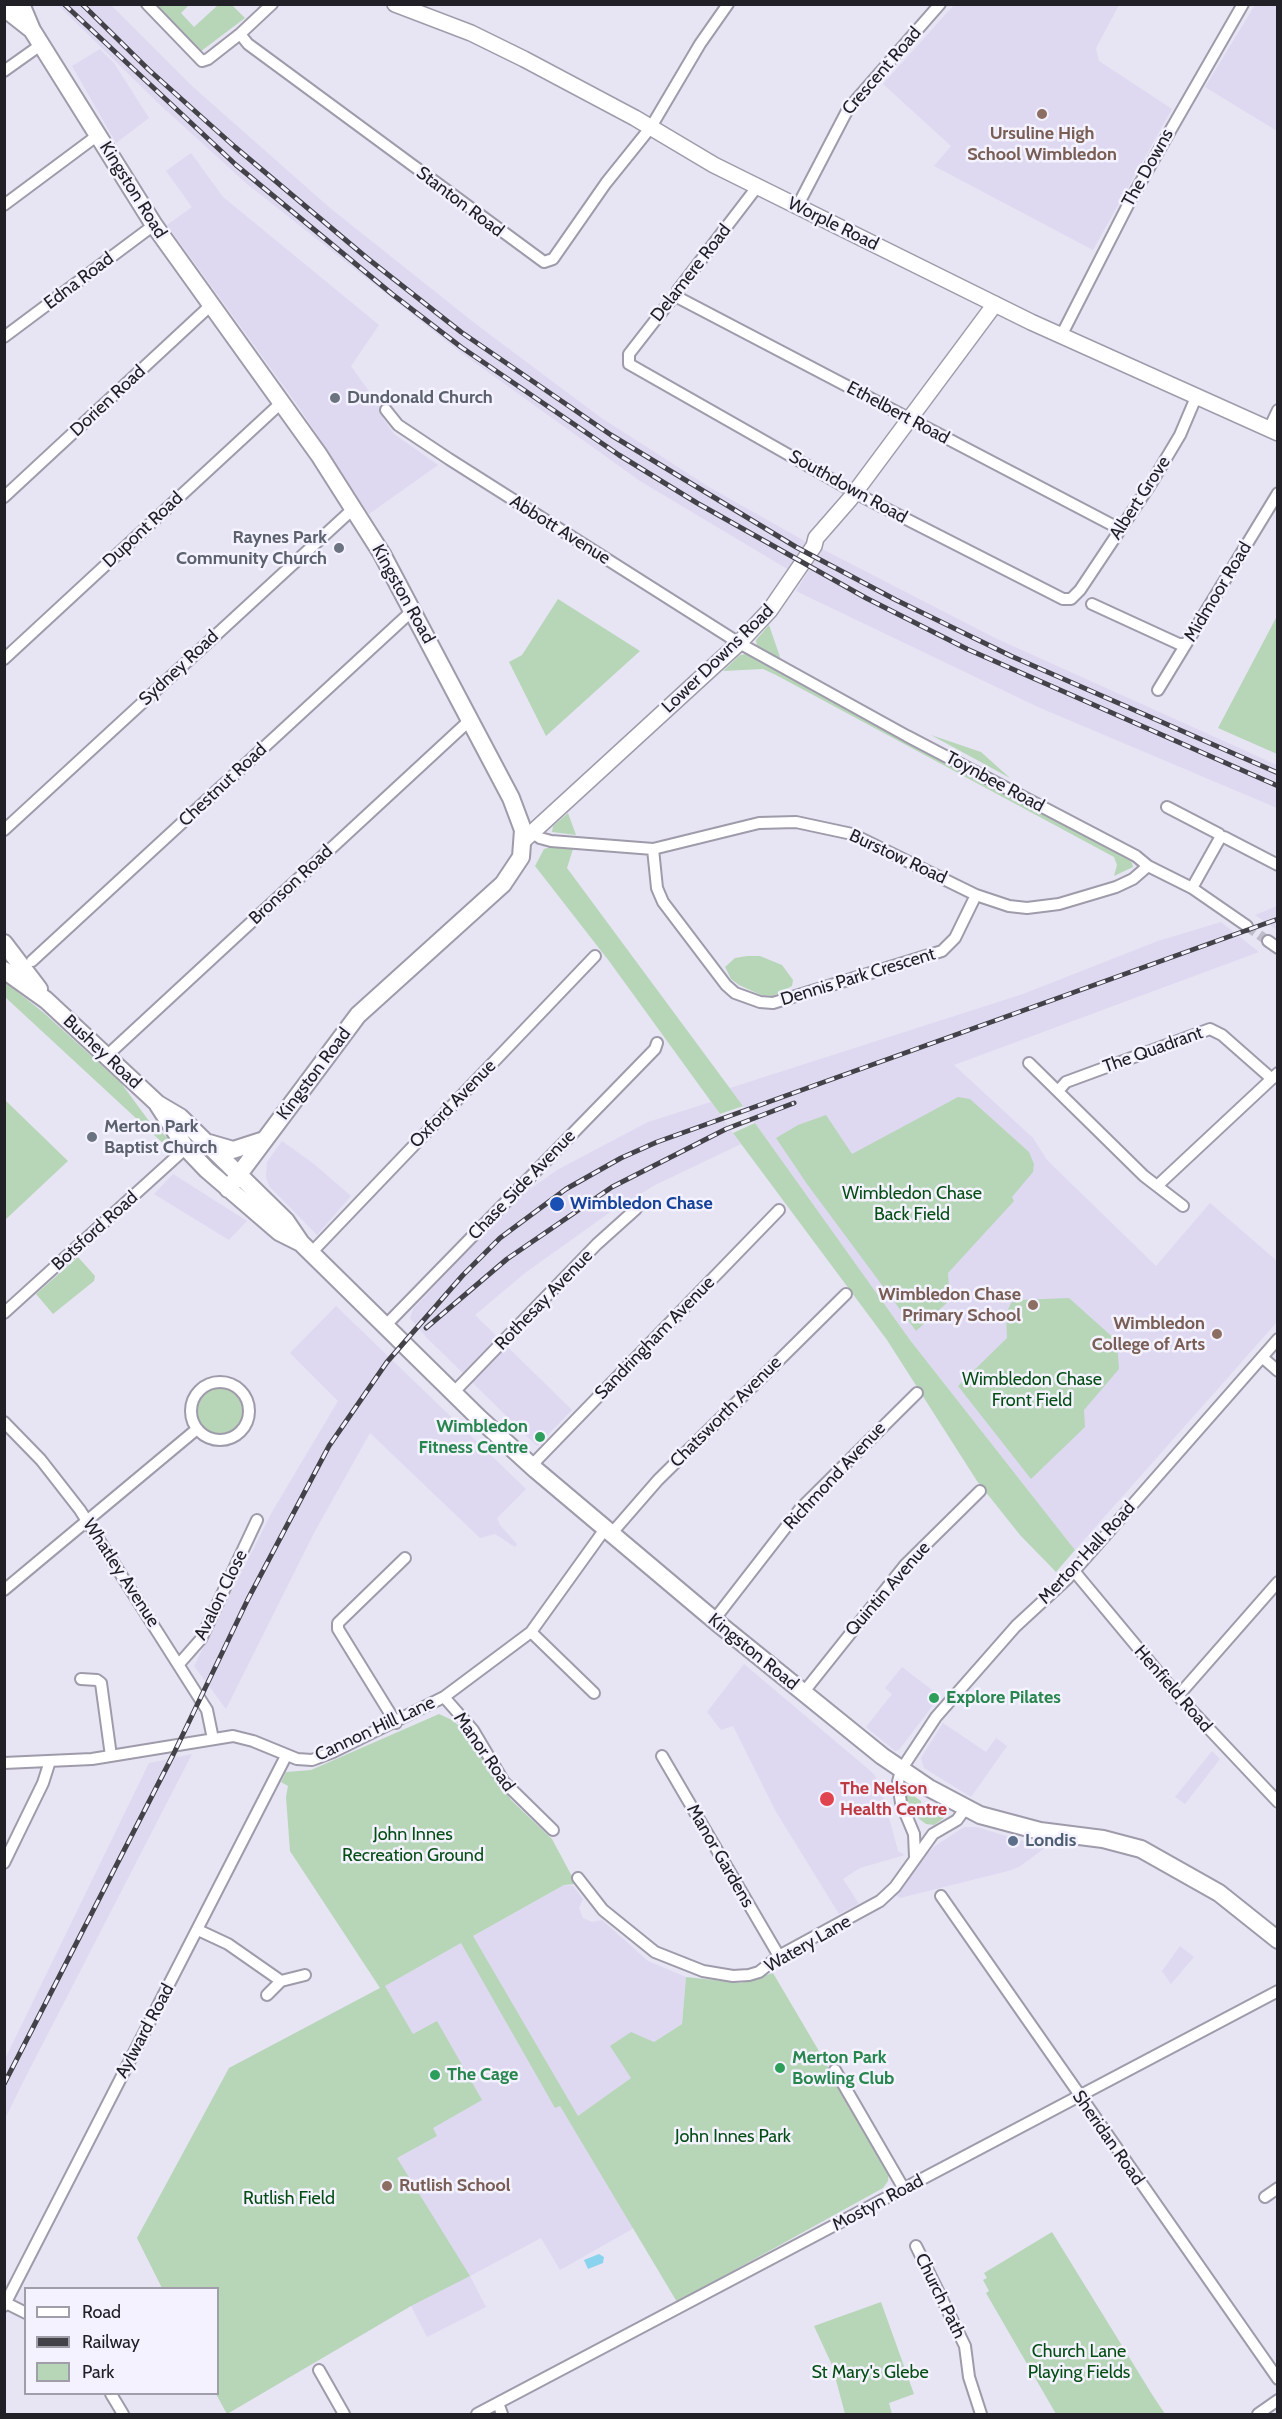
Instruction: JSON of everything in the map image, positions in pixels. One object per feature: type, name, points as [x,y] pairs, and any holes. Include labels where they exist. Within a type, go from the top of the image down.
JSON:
[{"type":"main road","name":"Kingston Road","points":[[21,4],[37,37],[154,225],[282,402],[354,508],[413,610],[529,837],[518,865],[503,884],[358,1015],[233,1182],[279,1232],[306,1248],[453,1393],[531,1466],[714,1620],[901,1770],[965,1809],[1040,1831],[1103,1839],[1141,1849],[1212,1888],[1278,1940]]},
{"type":"main road","name":"Worple Road","points":[[395,4],[496,45],[651,127],[757,187],[970,292],[1061,336],[1273,431]]},
{"type":"main road","name":"Kingston Road","points":[[4,8],[37,37]]},
{"type":"main road","name":"Lower Downs Road","points":[[970,292],[975,302],[970,338]]},
{"type":"main road","name":"Lower Downs Road","points":[[529,837],[739,643],[778,601],[816,538],[855,492],[995,304]]},
{"type":"main road","name":"Bushey Road","points":[[4,943],[46,1000]]},
{"type":"main road","name":"Bushey Road","points":[[4,970],[46,1000],[158,1104],[180,1117],[205,1141],[233,1182]]},
{"type":"main road","name":"Bushey Road","points":[[158,1104],[186,1148],[233,1182]]},
{"type":"main road","name":"Kingston Road","points":[[205,1141],[233,1150],[265,1139]]},
{"type":"street","points":[[147,4],[202,61],[208,59],[240,34],[272,4]]},
{"type":"street","name":"Crescent Road","points":[[797,207],[848,109],[940,4]]},
{"type":"street","name":"The Downs","points":[[1061,336],[1131,199],[1243,4]]},
{"type":"street","points":[[651,127],[724,6]]},
{"type":"street","name":"Stanton Road","points":[[240,34],[248,45],[544,262],[553,259],[606,183],[651,127]]},
{"type":"street","points":[[4,71],[37,37]]},
{"type":"street","points":[[4,205],[98,135]]},
{"type":"street","name":"Delamere Road","points":[[628,361],[629,354],[671,300],[677,297],[678,290],[757,187]]},
{"type":"street","name":"Edna Road","points":[[4,337],[154,225]]},
{"type":"street","name":"Ethelbert Road","points":[[677,297],[1120,529]]},
{"type":"street","name":"Dorien Road","points":[[4,497],[211,305]]},
{"type":"street","name":"Southdown Road","points":[[628,361],[631,366],[855,492],[1063,599],[1074,597]]},
{"type":"street","name":"Albert Grove","points":[[1074,597],[1180,435],[1197,395]]},
{"type":"street","name":"Dupont Road","points":[[4,659],[282,402]]},
{"type":"street","name":"Abbott Avenue","points":[[386,410],[398,425],[449,459],[739,643]]},
{"type":"street","points":[[1273,431],[1278,410]]},
{"type":"street","name":"Midmoor Road","points":[[1158,690],[1278,493]]},
{"type":"street","name":"Sydney Road","points":[[4,830],[354,508]]},
{"type":"street","points":[[1092,604],[1179,644],[1185,644]]},
{"type":"street","name":"Chestnut Road","points":[[32,961],[413,610]]},
{"type":"street","name":"Toynbee Road","points":[[739,643],[907,736],[1136,856],[1148,866],[1192,888],[1247,926]]},
{"type":"street","name":"Bronson Road","points":[[113,1050],[470,720]]},
{"type":"street","points":[[1167,807],[1219,834],[1220,838]]},
{"type":"street","name":"Burstow Road","points":[[529,837],[551,841],[653,849],[759,823],[796,822],[852,834],[976,895],[1010,906],[1045,907],[1116,887],[1133,879],[1148,866]]},
{"type":"street","points":[[1220,838],[1224,837],[1278,865]]},
{"type":"street","points":[[1192,888],[1220,838]]},
{"type":"street","name":"Dennis Park Crescent","points":[[653,849],[657,888],[663,902],[726,985],[735,993],[760,1002],[773,1003],[942,951],[955,938],[976,895]]},
{"type":"street","name":"Oxford Avenue","points":[[306,1248],[595,956]]},
{"type":"street","name":"The Quadrant","points":[[1058,1091],[1066,1083],[1210,1029],[1222,1035],[1275,1076]]},
{"type":"street","name":"Chase Side Avenue","points":[[385,1326],[655,1049],[657,1043]]},
{"type":"street","points":[[1029,1063],[1157,1186],[1183,1206]]},
{"type":"street","points":[[1157,1186],[1275,1076]]},
{"type":"street","name":"Botsford Road","points":[[4,1314],[186,1148]]},
{"type":"street","name":"Rothesay Avenue","points":[[453,1393],[597,1244],[636,1209]]},
{"type":"street","name":"Sandringham Avenue","points":[[531,1466],[779,1210]]},
{"type":"street","name":"Chatsworth Avenue","points":[[608,1531],[846,1294]]},
{"type":"street","name":"Merton Hall Road","points":[[901,1770],[956,1692],[1016,1626],[1074,1571],[1278,1339]]},
{"type":"street","points":[[1262,1357],[1278,1371]]},
{"type":"street","points":[[225,1381],[242,1391],[247,1399],[248,1418],[238,1433],[230,1438],[212,1439],[197,1429],[190,1410],[197,1391],[205,1385],[225,1381]]},
{"type":"street","name":"Richmond Avenue","points":[[714,1620],[806,1503],[916,1393]]},
{"type":"street","name":"Whatley Avenue","points":[[4,1422],[41,1460],[87,1521],[207,1710],[213,1739]]},
{"type":"street","points":[[4,1590],[197,1429]]},
{"type":"street","name":"Quintin Avenue","points":[[803,1693],[905,1565],[980,1491]]},
{"type":"street","name":"Avalon Close","points":[[178,1664],[201,1639],[257,1520]]},
{"type":"street","name":"Cannon Hill Lane","points":[[4,1763],[111,1756],[213,1739],[243,1738],[285,1756],[312,1760],[396,1723],[444,1697],[531,1632],[608,1531]]},
{"type":"street","points":[[396,1723],[338,1629],[338,1623],[405,1558]]},
{"type":"street","name":"Henfield Road","points":[[1074,1571],[1178,1696],[1278,1802]]},
{"type":"street","points":[[1178,1696],[1278,1582]]},
{"type":"street","points":[[531,1632],[594,1693]]},
{"type":"street","points":[[81,1679],[97,1680],[101,1683],[111,1756]]},
{"type":"street","name":"Manor Road","points":[[444,1697],[473,1730],[510,1790],[553,1830]]},
{"type":"street","name":"Aylward Road","points":[[5,2305],[285,1756]]},
{"type":"street","name":"Manor Gardens","points":[[662,1756],[779,1956]]},
{"type":"street","points":[[4,1863],[43,1783],[50,1761]]},
{"type":"street","points":[[901,1770],[898,1792],[912,1826],[915,1857]]},
{"type":"street","points":[[915,1857],[933,1834],[957,1820],[965,1809]]},
{"type":"street","points":[[912,1826],[933,1834]]},
{"type":"street","name":"Watery Lane","points":[[579,1878],[594,1900],[616,1923],[655,1952],[678,1963],[718,1974],[749,1975],[772,1964],[779,1956],[855,1916],[888,1895],[915,1857]]},
{"type":"street","name":"Sheridan Road","points":[[941,1896],[1278,2379]]},
{"type":"street","points":[[198,1930],[228,1944],[281,1981]]},
{"type":"street","points":[[267,1995],[281,1981],[305,1975]]},
{"type":"street","name":"Mostyn Road","points":[[477,2415],[1278,1990]]},
{"type":"street","points":[[835,2070],[904,2189]]},
{"type":"street","points":[[1265,2197],[1278,2188]]},
{"type":"street","name":"Church Path","points":[[916,2246],[964,2346],[969,2377],[981,2415]]},
{"type":"street","points":[[5,2305],[24,2312]]},
{"type":"street","points":[[319,2370],[344,2415]]},
{"type":"street","points":[[112,2395],[123,2415]]},
{"type":"street","points":[[1258,2415],[1278,2400]]},
{"type":"street","points":[[498,2403],[502,2415]]},
{"type":"shaded area","points":[[58,5],[111,5],[193,87],[330,208],[477,325],[600,417],[709,487],[808,543],[789,570],[640,481],[460,352],[247,184],[157,102]]},
{"type":"shaded area","name":"Ursuline High School Wimbledon","points":[[954,5],[1119,5],[1096,48],[1099,61],[1172,109],[1093,250],[934,166],[951,146],[883,84]]},
{"type":"shaded area","points":[[1255,5],[1277,5],[1277,131],[1205,87]]},
{"type":"shaded area","points":[[100,49],[114,63],[149,118],[116,143],[72,66]]},
{"type":"shaded area","points":[[191,153],[223,197],[379,325],[351,366],[385,414],[382,417],[394,434],[438,465],[369,514],[298,406],[167,225],[192,207],[166,171]]},
{"type":"shaded area","points":[[822,549],[995,638],[1277,765],[1277,808],[1038,707],[796,591]]},
{"type":"shaded area","points":[[1277,906],[1277,930],[1255,915]]},
{"type":"shaded area","name":"Wimbledon Chase Primary School","points":[[1221,922],[1259,952],[954,1065],[1033,1138],[1047,1160],[1156,1266],[1210,1203],[1277,1261],[1277,1322],[1075,1550],[910,1340],[730,1088],[1023,994],[1158,941]]},
{"type":"shaded area","points":[[711,1102],[741,1144],[655,1185],[609,1213],[525,1273],[475,1315],[572,1410],[537,1446],[426,1337],[410,1318],[413,1309],[519,1197],[557,1170],[648,1122]]},
{"type":"shaded area","points":[[282,1141],[314,1164],[351,1196],[317,1235],[269,1186],[266,1177],[267,1162]]},
{"type":"shaded area","points":[[173,1174],[247,1221],[229,1240],[154,1194]]},
{"type":"shaded area","points":[[336,1306],[526,1489],[497,1518],[500,1525],[517,1544],[515,1547],[495,1534],[480,1538],[370,1433],[315,1531],[226,1709],[194,1666],[272,1512],[338,1401],[290,1353]]},
{"type":"shaded area","name":"The Nelson Health Centre","points":[[744,1664],[874,1774],[881,1788],[898,1851],[905,1855],[860,1868],[843,1879],[859,1904],[839,1914],[775,1810],[733,1726],[721,1730],[707,1712]]},
{"type":"shaded area","points":[[902,1667],[940,1696],[899,1750],[895,1751],[866,1727],[892,1694],[885,1688]]},
{"type":"shaded area","points":[[943,1723],[986,1752],[996,1738],[1007,1746],[971,1797],[924,1768],[921,1758]]},
{"type":"shaded area","points":[[1212,1751],[1220,1759],[1185,1804],[1175,1797]]},
{"type":"shaded area","points":[[192,1754],[5,2119],[5,2059],[149,1763]]},
{"type":"shaded area","points":[[964,1827],[976,1827],[1040,1846],[1050,1844],[1019,1867],[1008,1871],[900,1898],[896,1895],[915,1867],[935,1846]]},
{"type":"shaded area","name":"Rutlish School","points":[[564,1885],[573,1886],[583,1899],[579,1908],[583,1918],[592,1922],[602,1920],[648,1961],[686,1977],[682,2024],[654,2042],[631,2078],[579,2117],[560,2105],[634,2228],[560,2270],[541,2238],[470,2276],[486,2307],[427,2337],[411,2306],[227,2414],[217,2395],[219,2395],[219,2287],[162,2287],[137,2238],[229,2068],[380,1988]]},
{"type":"shaded area","points":[[1180,1946],[1194,1957],[1171,1984],[1162,1971]]},
{"type":"green space","points":[[156,5],[189,5],[181,13],[194,27],[218,5],[232,5],[245,18],[200,52]]},
{"type":"green space","points":[[558,599],[640,651],[546,736],[509,662],[522,655]]},
{"type":"green space","points":[[1277,616],[1278,754],[1218,728]]},
{"type":"green space","points":[[769,625],[779,659],[757,646],[756,640]]},
{"type":"green space","points":[[746,654],[1131,860],[1133,867],[1114,876],[1117,865],[1114,857],[776,675],[763,669],[723,671],[740,655]]},
{"type":"green space","points":[[931,735],[981,752],[1010,778]]},
{"type":"green space","points":[[568,813],[576,835],[552,832],[553,826]]},
{"type":"green space","points":[[551,847],[573,849],[567,868],[743,1106],[720,1114],[609,961],[535,866],[544,849]]},
{"type":"green space","points":[[760,956],[782,965],[793,980],[792,986],[773,996],[761,995],[739,985],[731,979],[725,967],[735,958]]},
{"type":"green space","points":[[4,981],[44,1013],[121,1083],[149,1121],[171,1141],[166,1146],[5,997]]},
{"type":"green space","name":"Wimbledon Chase Back Field","points":[[958,1097],[970,1099],[1029,1152],[1034,1164],[1033,1172],[1012,1197],[1014,1201],[948,1273],[950,1300],[916,1331],[807,1184],[776,1138],[798,1125],[826,1115],[852,1154]]},
{"type":"green space","points":[[5,1100],[68,1161],[5,1220]]},
{"type":"green space","points":[[755,1123],[910,1340],[1075,1550],[1056,1572],[1020,1535],[977,1481],[887,1340],[733,1133]]},
{"type":"green space","points":[[78,1257],[95,1276],[94,1281],[53,1314],[36,1294]]},
{"type":"green space","name":"Wimbledon Chase Front Field","points":[[1069,1298],[1117,1341],[1119,1369],[1084,1410],[1085,1427],[1031,1479],[958,1386],[1007,1338],[1006,1314],[1011,1303],[1018,1300]]},
{"type":"green space","points":[[220,1387],[237,1394],[244,1411],[237,1428],[220,1435],[203,1428],[196,1411],[203,1394]]},
{"type":"green space","points":[[439,1714],[452,1720],[464,1730],[511,1800],[552,1839],[576,1884],[564,1885],[473,1936],[578,2116],[631,2078],[610,2046],[631,2032],[654,2042],[682,2024],[686,1977],[741,1983],[773,1973],[889,2170],[888,2181],[883,2188],[677,2302],[560,2106],[555,2108],[461,1943],[385,1986],[413,2034],[437,2021],[482,2100],[433,2128],[437,2136],[397,2158],[470,2276],[411,2306],[227,2414],[217,2395],[219,2395],[219,2287],[162,2287],[137,2238],[229,2068],[380,1988],[290,1851],[286,1797],[288,1786],[281,1782],[286,1772],[311,1770]]},
{"type":"green space","points":[[905,1790],[921,1801],[921,1806],[913,1808],[908,1805]]},
{"type":"green space","points":[[934,1808],[944,1812],[944,1818],[934,1825],[926,1824],[918,1818],[918,1813]]},
{"type":"green space","name":"Church Lane Playing Fields","points":[[1052,2232],[1165,2414],[1056,2414],[986,2293],[989,2291],[983,2280],[987,2278],[984,2273]]},
{"type":"green space","name":"St Mary's Glebe","points":[[881,2302],[914,2394],[889,2403],[892,2414],[845,2414],[832,2365],[814,2326]]},
{"type":"water","points":[[599,2254],[604,2257],[603,2263],[588,2269],[584,2260]]},
{"type":"tunnel","points":[[1247,926],[1268,941]]},
{"type":"railway","points":[[64,4],[236,165],[392,294],[461,347],[619,455],[697,503],[866,598],[967,649],[1278,786]]},
{"type":"railway","points":[[82,4],[149,70],[235,147],[367,258],[461,332],[611,435],[796,547],[896,600],[1011,656],[1278,773]]},
{"type":"railway","points":[[4,2084],[173,1755],[248,1599],[329,1446],[387,1362],[463,1275],[500,1238],[566,1189],[621,1158],[657,1142],[1278,919]]},
{"type":"railway","points":[[426,1328],[507,1259],[612,1187],[726,1129],[794,1103]]},
{"type":"place","name":"Ursuline High School Wimbledon","points":[[1042,114]]},
{"type":"place","name":"Dundonald Church","points":[[335,398]]},
{"type":"place","name":"Raynes Park Community Church","points":[[339,548]]},
{"type":"place","name":"Merton Park Baptist Church","points":[[92,1137]]},
{"type":"place","name":"Wimbledon Chase","points":[[557,1204]]},
{"type":"place","name":"Wimbledon Chase Primary School","points":[[1033,1305]]},
{"type":"place","name":"Wimbledon College of Arts","points":[[1217,1334]]},
{"type":"place","name":"Wimbledon Fitness Centre","points":[[540,1437]]},
{"type":"place","name":"Explore Pilates","points":[[934,1698]]},
{"type":"place","name":"The Nelson Health Centre","points":[[827,1799]]},
{"type":"place","name":"Londis","points":[[1013,1841]]},
{"type":"place","name":"Merton Park Bowling Club","points":[[780,2068]]},
{"type":"place","name":"The Cage","points":[[435,2075]]},
{"type":"place","name":"Rutlish School","points":[[387,2186]]},
{"type":"park label","name":"John Innes Recreation Ground","points":[[413,1845]]},
{"type":"park label","name":"John Innes Park","points":[[733,2137]]},
{"type":"park label","name":"Rutlish Field","points":[[289,2199]]}]
